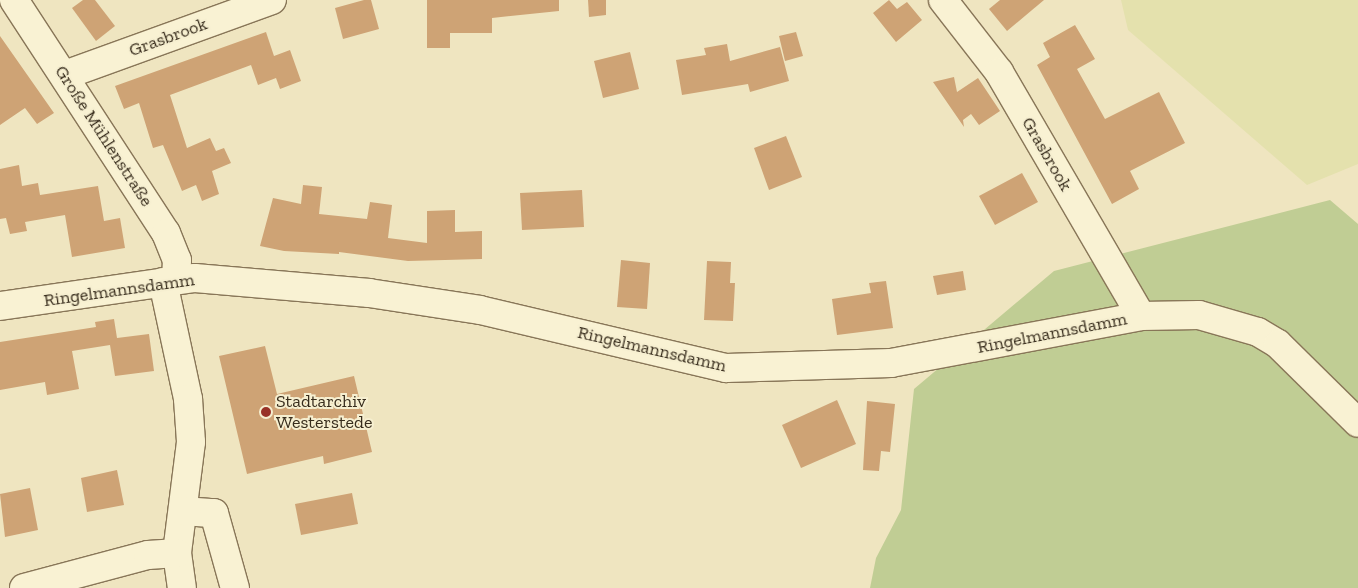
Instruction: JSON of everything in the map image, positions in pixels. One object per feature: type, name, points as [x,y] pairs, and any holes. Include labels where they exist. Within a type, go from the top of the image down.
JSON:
[{"type":"street","name":"Große Mühlenstraße","points":[[14,0],[65,75],[166,233],[177,260],[170,281],[188,399],[191,442],[176,553],[182,588]]},
{"type":"street","name":"Grasbrook","points":[[65,75],[272,0]]},
{"type":"street","name":"Grasbrook","points":[[943,0],[999,72],[1141,316]]},
{"type":"street","name":"Ringelmannsdamm","points":[[0,306],[195,278],[369,293],[480,310],[726,368],[891,363],[1141,316],[1199,315],[1258,332],[1278,344],[1358,423]]},
{"type":"street","points":[[183,511],[214,513],[235,588]]},
{"type":"street","points":[[24,588],[148,554],[176,553]]},
{"type":"shaded area","points":[[1121,0],[1358,0],[1358,164],[1307,185],[1128,30]]},
{"type":"green space","points":[[1330,200],[1358,224],[1358,588],[870,588],[876,558],[901,510],[914,389],[1054,271]]},
{"type":"building","points":[[83,0],[95,0],[115,26],[96,41],[72,8]]},
{"type":"building","points":[[364,0],[371,0],[379,29],[343,39],[335,8]]},
{"type":"building","points":[[427,0],[559,0],[559,11],[492,18],[492,33],[450,33],[450,48],[427,48]]},
{"type":"building","points":[[588,0],[606,0],[606,15],[589,17]]},
{"type":"building","points":[[889,0],[897,9],[907,2],[922,20],[896,42],[873,13]]},
{"type":"building","points":[[1000,0],[1044,0],[1007,31],[989,9]]},
{"type":"building","points":[[1075,25],[1095,59],[1077,69],[1105,119],[1159,92],[1185,143],[1130,171],[1139,189],[1112,204],[1037,65],[1050,57],[1043,43]]},
{"type":"building","points":[[266,32],[274,56],[290,50],[301,81],[280,89],[276,78],[258,85],[251,65],[170,95],[187,148],[210,138],[216,151],[224,148],[231,163],[212,171],[219,194],[202,201],[196,185],[182,191],[163,145],[153,148],[139,103],[124,109],[115,86]]},
{"type":"building","points":[[796,32],[803,56],[785,61],[779,36]]},
{"type":"building","points":[[0,36],[54,113],[37,124],[25,108],[0,125]]},
{"type":"building","points":[[727,44],[730,61],[780,47],[789,81],[750,92],[748,84],[682,95],[676,60],[706,55],[704,48]]},
{"type":"building","points":[[630,52],[639,89],[603,98],[594,61]]},
{"type":"building","points":[[954,77],[957,92],[978,78],[1000,111],[979,125],[971,114],[963,120],[964,127],[933,82]]},
{"type":"building","points":[[786,136],[802,177],[769,190],[754,148]]},
{"type":"building","points":[[19,165],[22,186],[38,183],[40,195],[98,186],[104,221],[120,218],[125,248],[72,257],[65,215],[25,222],[27,231],[10,234],[6,218],[0,219],[0,169]]},
{"type":"building","points":[[1022,173],[1038,202],[995,225],[979,196]]},
{"type":"building","points":[[303,185],[322,187],[319,214],[367,219],[370,202],[392,205],[388,238],[427,243],[427,211],[455,210],[455,232],[482,231],[482,259],[408,261],[339,252],[339,254],[284,251],[260,246],[273,198],[301,204]]},
{"type":"building","points":[[582,190],[584,227],[522,230],[520,193]]},
{"type":"building","points":[[621,260],[650,263],[647,309],[617,307]]},
{"type":"building","points":[[707,261],[731,262],[730,283],[735,283],[733,321],[704,320]]},
{"type":"building","points":[[963,271],[966,290],[937,295],[933,276]]},
{"type":"building","points":[[886,281],[893,328],[837,335],[832,299],[871,293],[869,283]]},
{"type":"building","points":[[114,319],[117,338],[149,334],[154,371],[115,376],[110,345],[72,351],[79,389],[47,395],[45,382],[0,390],[0,342],[96,327],[95,322]]},
{"type":"building","name":"Stadtarchiv Westerstede","points":[[265,346],[277,394],[354,376],[372,452],[324,464],[323,456],[247,474],[219,356]]},
{"type":"building","points":[[837,400],[856,444],[801,468],[782,425]]},
{"type":"building","points":[[867,401],[895,404],[890,452],[881,451],[879,471],[863,470]]},
{"type":"building","points":[[117,470],[124,505],[87,512],[81,478]]},
{"type":"building","points":[[30,488],[38,530],[5,537],[0,494]]},
{"type":"building","points":[[352,493],[358,524],[301,535],[295,504]]},
{"type":"place","name":"Stadtarchiv Westerstede","points":[[266,412]]}]
